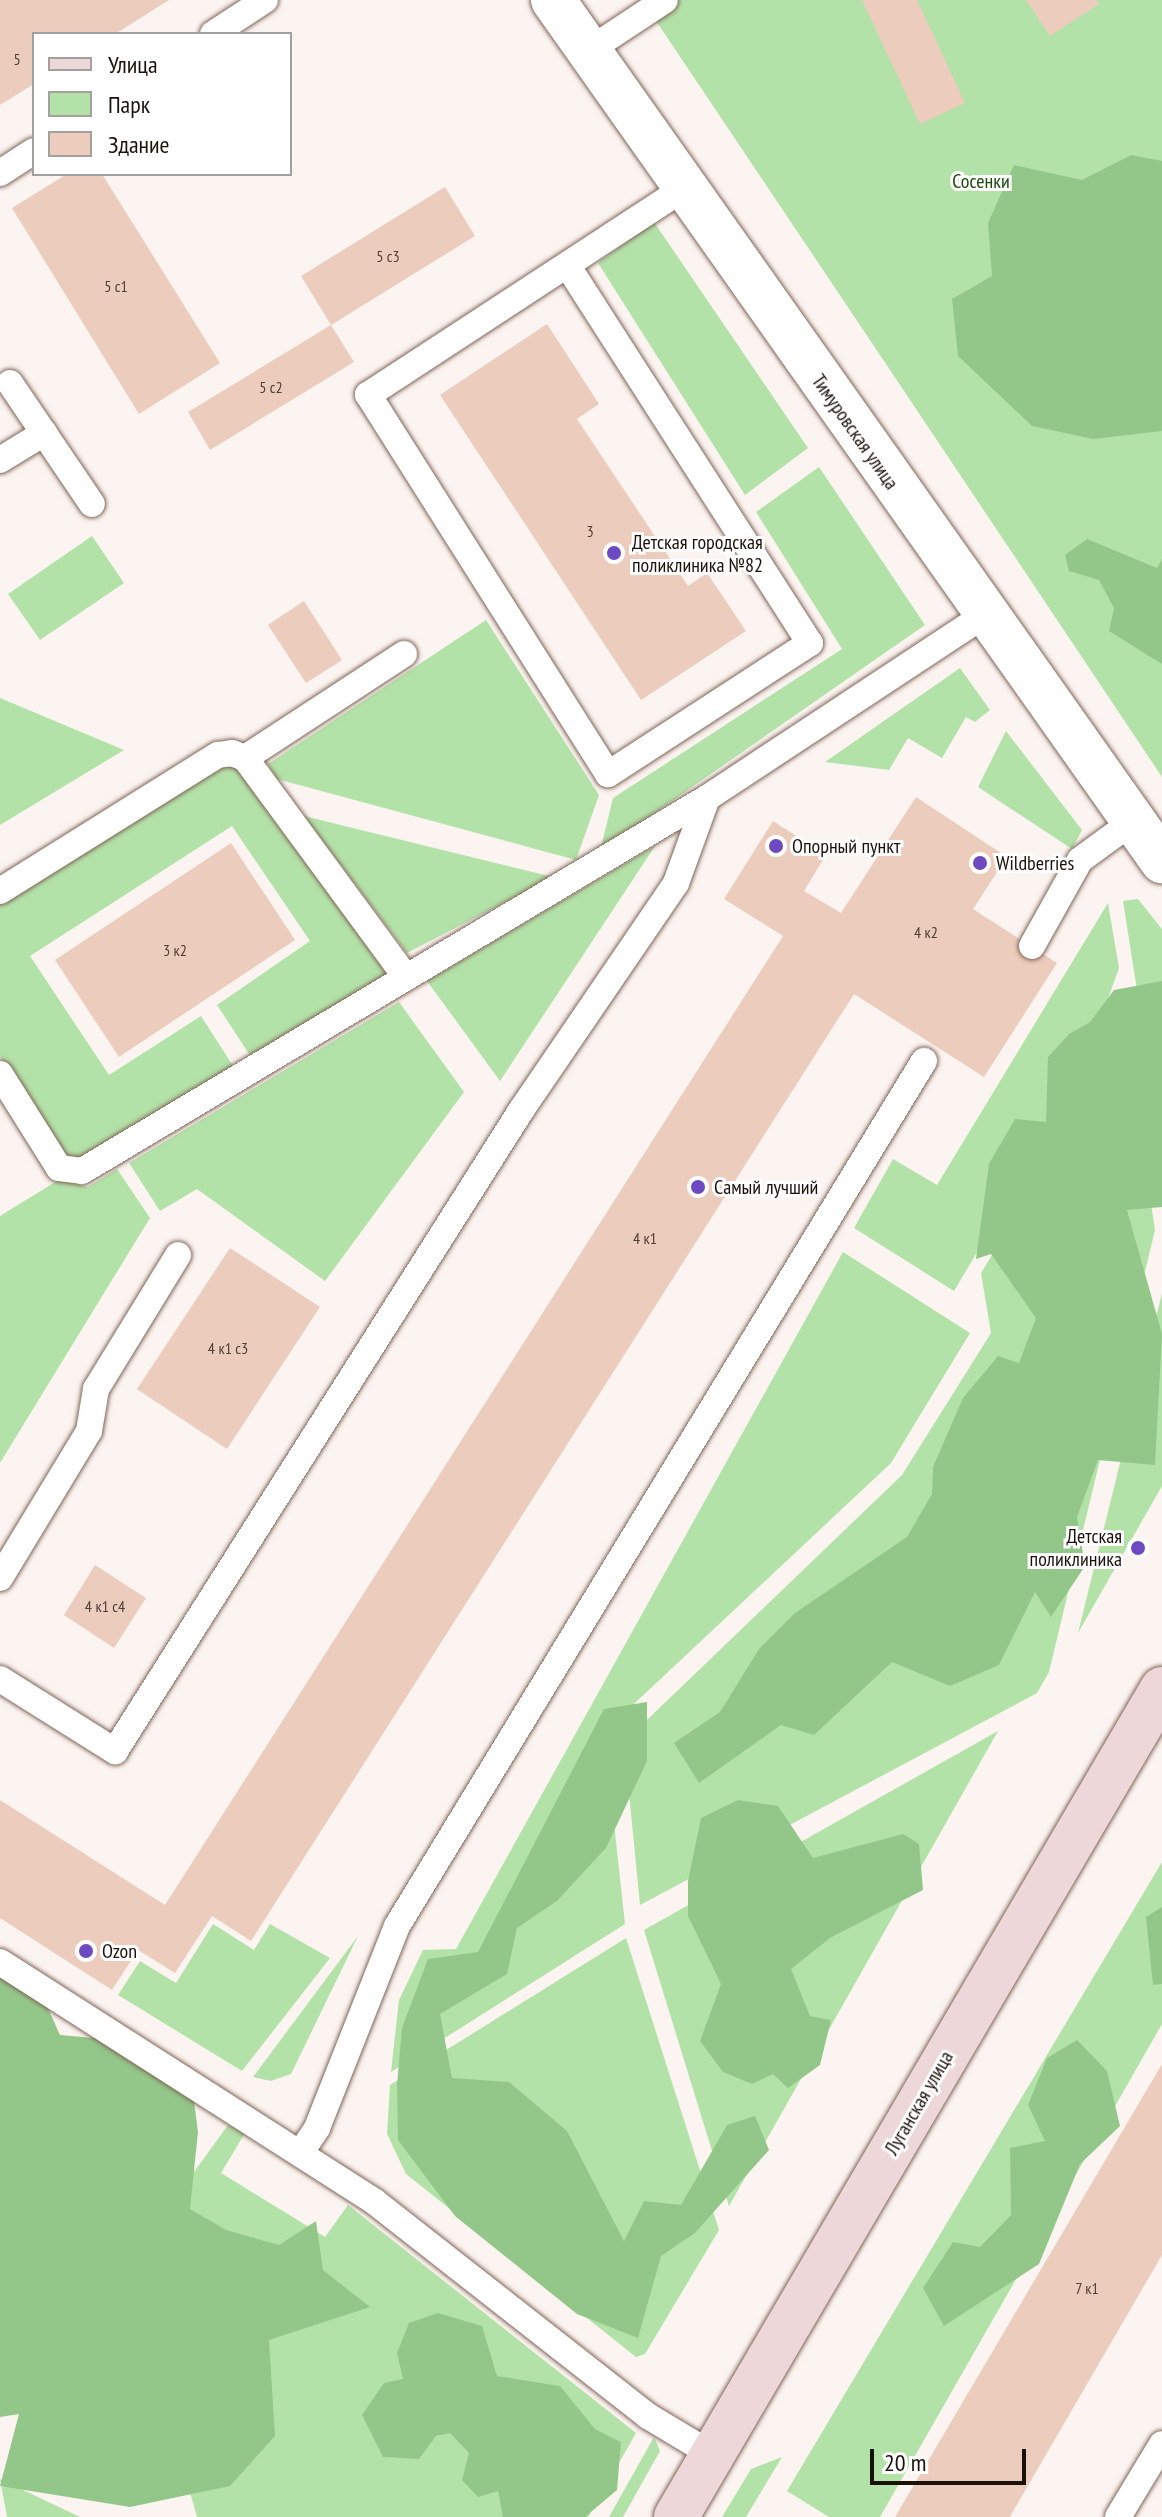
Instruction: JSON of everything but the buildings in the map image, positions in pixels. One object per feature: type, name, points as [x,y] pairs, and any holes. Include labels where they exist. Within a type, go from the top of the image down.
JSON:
[{"type":"main road","name":"Луганская улица","points":[[676,2517],[1162,1689]]},
{"type":"street","name":"Тимуровская улица","points":[[553,0],[985,615],[1162,861]]},
{"type":"lane","points":[[216,32],[265,0]]},
{"type":"lane","points":[[588,51],[665,0]]},
{"type":"lane","points":[[0,173],[32,152]]},
{"type":"lane","points":[[569,268],[810,643],[608,774],[368,395],[569,268],[684,188]]},
{"type":"lane","points":[[10,383],[92,504]]},
{"type":"lane","points":[[0,460],[44,433]]},
{"type":"lane","points":[[0,1074],[59,1168],[82,1171],[707,798],[985,615]]},
{"type":"lane","points":[[0,891],[218,755],[245,758],[404,654]]},
{"type":"lane","points":[[245,758],[406,977]]},
{"type":"lane","points":[[0,1679],[115,1751],[522,1109],[676,883],[707,798]]},
{"type":"lane","points":[[1032,946],[1080,860],[1132,822]]},
{"type":"lane","points":[[301,2152],[397,1926],[924,1061]]},
{"type":"lane","points":[[0,1578],[89,1431],[96,1389],[178,1255]]},
{"type":"lane","points":[[0,1962],[301,2152],[648,2416],[713,2455]]},
{"type":"lane","points":[[1118,2517],[1162,2444]]},
{"type":"green space","name":"Сосенки","points":[[642,0],[1162,0],[1162,777],[888,367]]},
{"type":"green space","points":[[1131,155],[1162,161],[1162,431],[1093,439],[1032,426],[958,356],[952,299],[992,276],[988,223],[1014,165],[1082,180]]},
{"type":"green space","points":[[654,222],[808,448],[745,495],[598,263]]},
{"type":"green space","points":[[819,467],[925,625],[600,851],[613,798],[842,649],[756,512]]},
{"type":"green space","points":[[92,536],[124,583],[40,640],[8,594]]},
{"type":"green space","points":[[1087,539],[1157,568],[1162,559],[1162,664],[1109,631],[1114,608],[1099,580],[1069,571],[1065,555]]},
{"type":"green space","points":[[486,620],[599,795],[576,860],[277,779],[268,764]]},
{"type":"green space","points":[[960,668],[990,710],[975,722],[966,717],[942,758],[908,738],[889,770],[825,762]]},
{"type":"green space","points":[[0,698],[124,750],[0,825]]},
{"type":"green space","points":[[1006,731],[1082,830],[1072,849],[978,787]]},
{"type":"green space","points":[[220,766],[237,766],[392,974],[253,1060],[217,1005],[310,941],[232,826],[30,956],[109,1075],[201,1016],[235,1069],[86,1157],[63,1157],[0,1057],[0,903]]},
{"type":"green space","points":[[304,816],[553,877],[407,953]]},
{"type":"green space","points":[[655,846],[500,1081],[427,981]]},
{"type":"green space","points":[[1138,899],[1162,929],[1162,1149],[1123,901]]},
{"type":"green space","points":[[1108,903],[1119,968],[1077,1084],[954,1291],[854,1228],[893,1159],[937,1185]]},
{"type":"green space","points":[[1162,981],[1162,1207],[1127,1210],[1162,1334],[1155,1465],[1098,1460],[1077,1517],[1085,1566],[1051,1617],[1035,1592],[999,1665],[950,1686],[892,1662],[814,1735],[781,1725],[699,1783],[674,1743],[720,1712],[759,1649],[795,1613],[907,1537],[932,1494],[933,1467],[963,1398],[998,1356],[1019,1363],[1036,1318],[991,1254],[976,1259],[989,1164],[1015,1119],[1046,1122],[1048,1057],[1069,1034],[1090,1022],[1114,990]]},
{"type":"green space","points":[[399,1002],[464,1092],[325,1281],[197,1189],[160,1211],[129,1163]]},
{"type":"green space","points":[[1122,1009],[1155,1230],[1049,1672],[1037,1693],[640,1905],[624,1742],[902,1475],[991,1333],[981,1273],[1092,1093]]},
{"type":"green space","points":[[117,1169],[150,1218],[0,1463],[0,1216],[60,1179],[88,1187]]},
{"type":"green space","points":[[843,1252],[970,1333],[891,1463],[604,1732],[625,1924],[391,2072],[399,2000],[423,1950],[456,1949]]},
{"type":"green space","points":[[1162,1293],[1162,1486],[1078,1633]]},
{"type":"green space","points":[[647,1702],[647,1761],[606,1848],[557,1901],[517,1928],[507,1974],[440,2014],[452,2078],[509,2082],[567,2131],[624,2241],[644,2201],[681,2205],[727,2125],[755,2116],[769,2150],[695,2233],[661,2256],[638,2338],[577,2314],[455,2216],[398,2140],[397,2085],[402,2028],[428,1959],[478,1952],[604,1709]]},
{"type":"green space","points":[[998,1731],[729,2206],[644,1930]]},
{"type":"green space","points":[[738,1800],[778,1806],[813,1858],[903,1834],[919,1844],[923,1890],[830,1938],[791,1969],[810,2016],[831,2020],[820,2065],[788,2088],[773,2074],[752,2084],[723,2072],[700,2041],[721,1984],[688,1916],[688,1881],[701,1818]]},
{"type":"green space","points":[[1162,1862],[1162,2024],[880,2517],[829,2517],[787,2491]]},
{"type":"green space","points":[[1162,1907],[1162,1984],[1153,1985],[1146,1917]]},
{"type":"green space","points":[[213,1924],[254,1950],[270,1924],[330,1958],[242,2071],[118,1995],[140,1961],[176,1983]]},
{"type":"green space","points":[[358,1936],[291,2074],[271,2081],[253,2077]]},
{"type":"green space","points":[[626,1938],[719,2230],[645,2354],[636,2357],[406,2174],[387,2134],[390,2085]]},
{"type":"green space","points":[[0,1977],[42,1995],[60,2035],[105,2039],[193,2094],[198,2132],[190,2209],[226,2230],[279,2245],[316,2221],[323,2270],[370,2307],[269,2340],[275,2436],[230,2486],[130,2507],[0,2486],[19,2414],[0,2417]]},
{"type":"green space","points":[[1077,2040],[1107,2071],[1120,2126],[1080,2164],[1039,2264],[944,2326],[923,2288],[953,2242],[980,2247],[1011,2215],[1010,2148],[1045,2141],[1028,2105],[1047,2058]]},
{"type":"green space","points":[[228,2125],[245,2133],[221,2173],[325,2237],[348,2205],[636,2433],[588,2517],[197,2517],[126,2266]]},
{"type":"green space","points":[[438,2313],[482,2326],[497,2376],[560,2386],[595,2429],[621,2442],[617,2490],[585,2517],[503,2517],[498,2491],[478,2497],[462,2480],[469,2453],[450,2433],[436,2436],[419,2459],[383,2457],[362,2415],[384,2383],[403,2379],[397,2353],[409,2323]]},
{"type":"green space","points":[[654,2437],[660,2451],[623,2517],[609,2517]]},
{"type":"green space","points":[[782,2457],[746,2517],[722,2517],[751,2469]]},
{"type":"green space","points":[[0,2479],[80,2517],[7,2517]]},
{"type":"place","name":"Детская городская поликлиника №82","points":[[614,553]]},
{"type":"place","name":"Опорный пункт","points":[[776,846]]},
{"type":"place","name":"Wildberries","points":[[980,863]]},
{"type":"place","name":"Самый лучший","points":[[698,1187]]},
{"type":"place","name":"Детская поликлиника","points":[[1138,1548]]},
{"type":"place","name":"Ozon","points":[[86,1951]]}]
